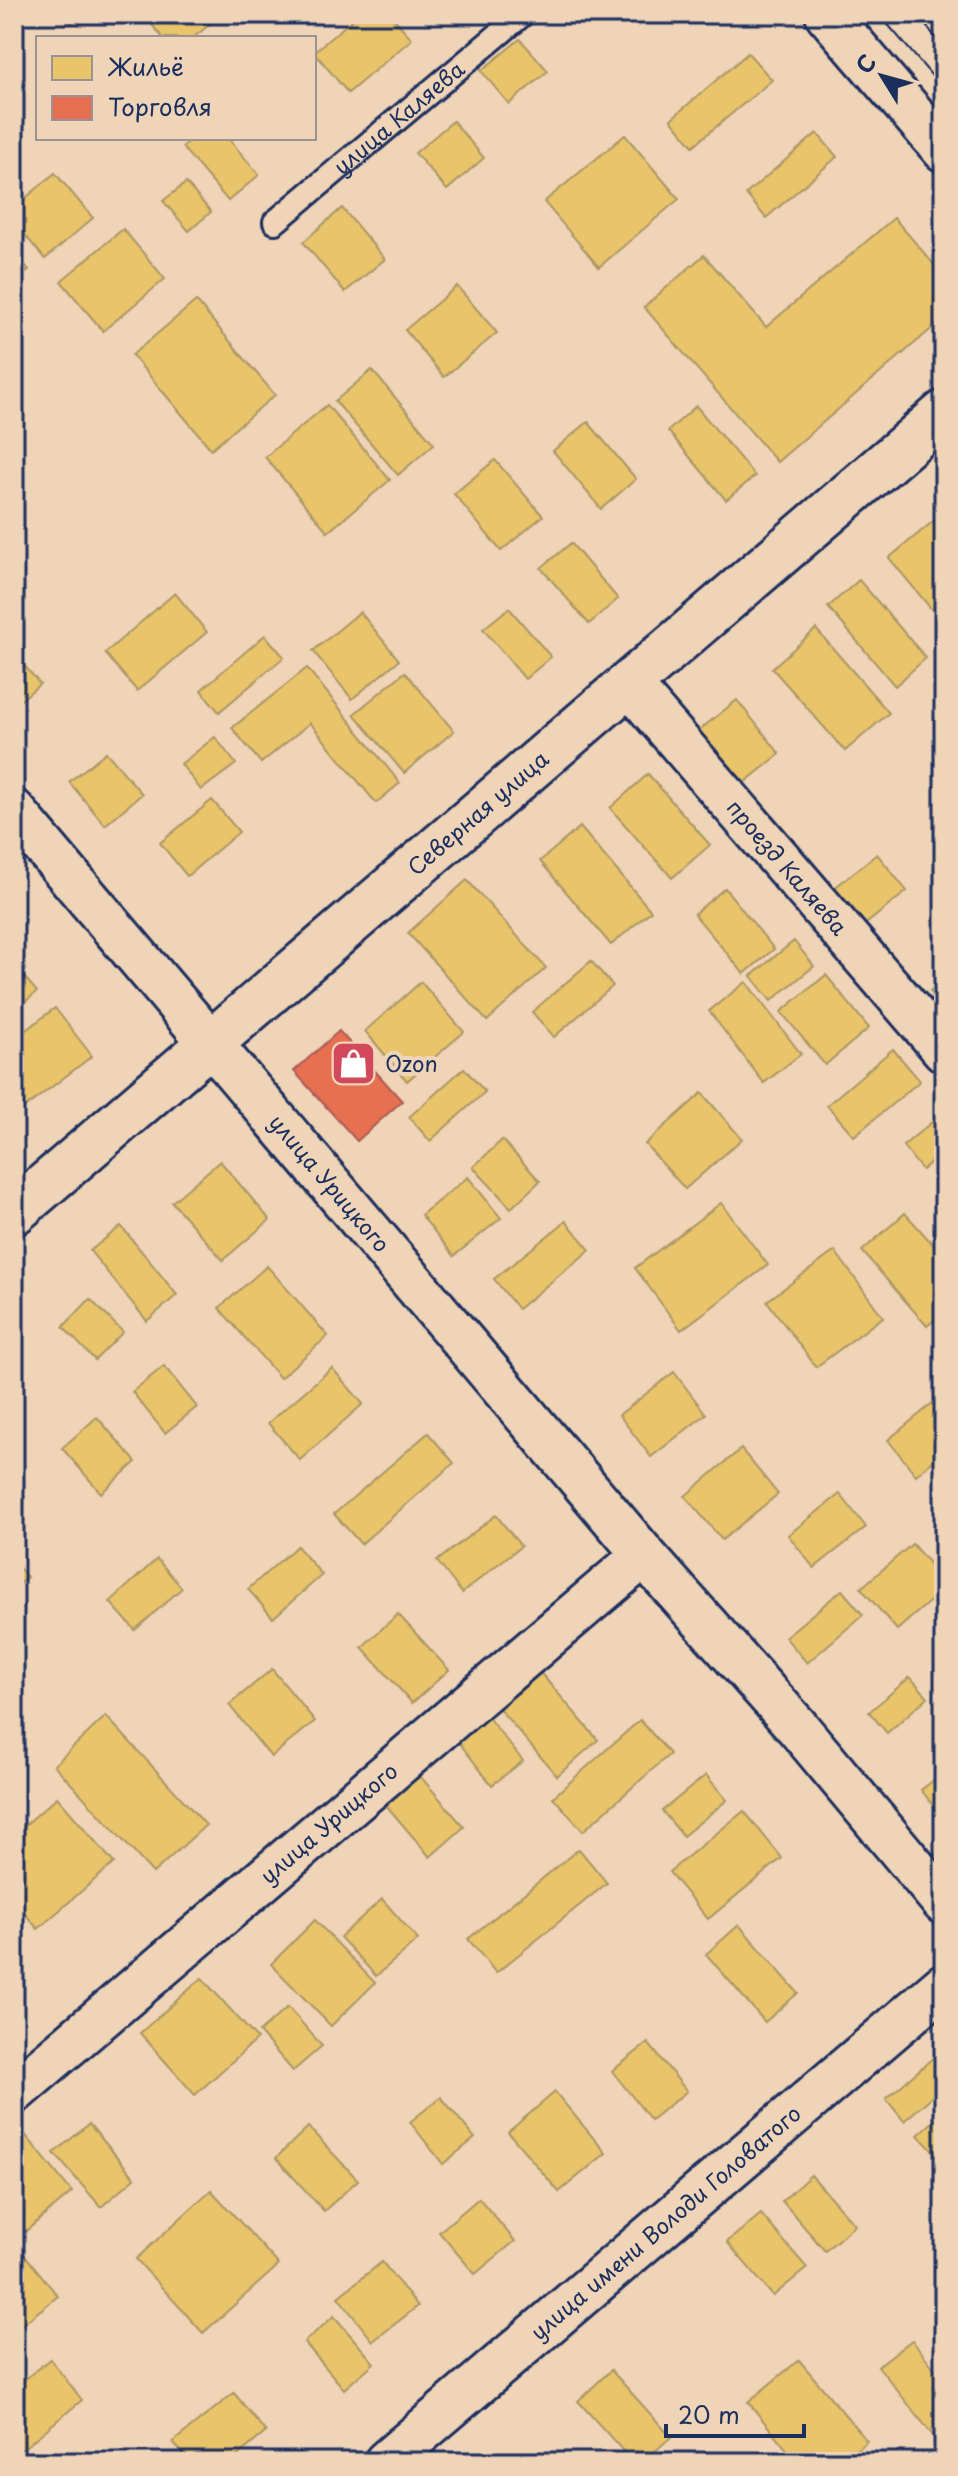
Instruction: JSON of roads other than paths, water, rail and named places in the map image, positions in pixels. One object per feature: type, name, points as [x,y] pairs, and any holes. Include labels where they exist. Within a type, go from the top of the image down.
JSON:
[{"type":"main road","name":"Северная улица","points":[[14,1212],[944,413]]},
{"type":"street","points":[[827,14],[944,150]]},
{"type":"street","name":"проезд Каляева","points":[[629,684],[944,1050]]},
{"type":"street","name":"улица Урицкого","points":[[14,811],[644,1555],[798,1728],[944,1903]]},
{"type":"street","name":"улица Урицкого","points":[[14,2092],[644,1555]]},
{"type":"street","name":"улица имени Володи Головатого","points":[[386,2462],[944,1985]]},
{"type":"lane","name":"улица Каляева","points":[[275,222],[523,14]]},
{"type":"tram line","points":[[879,14],[944,90]]},
{"type":"tram line","points":[[916,14],[944,47]]},
{"type":"place","name":"Ozon","points":[[354,1064]]}]
